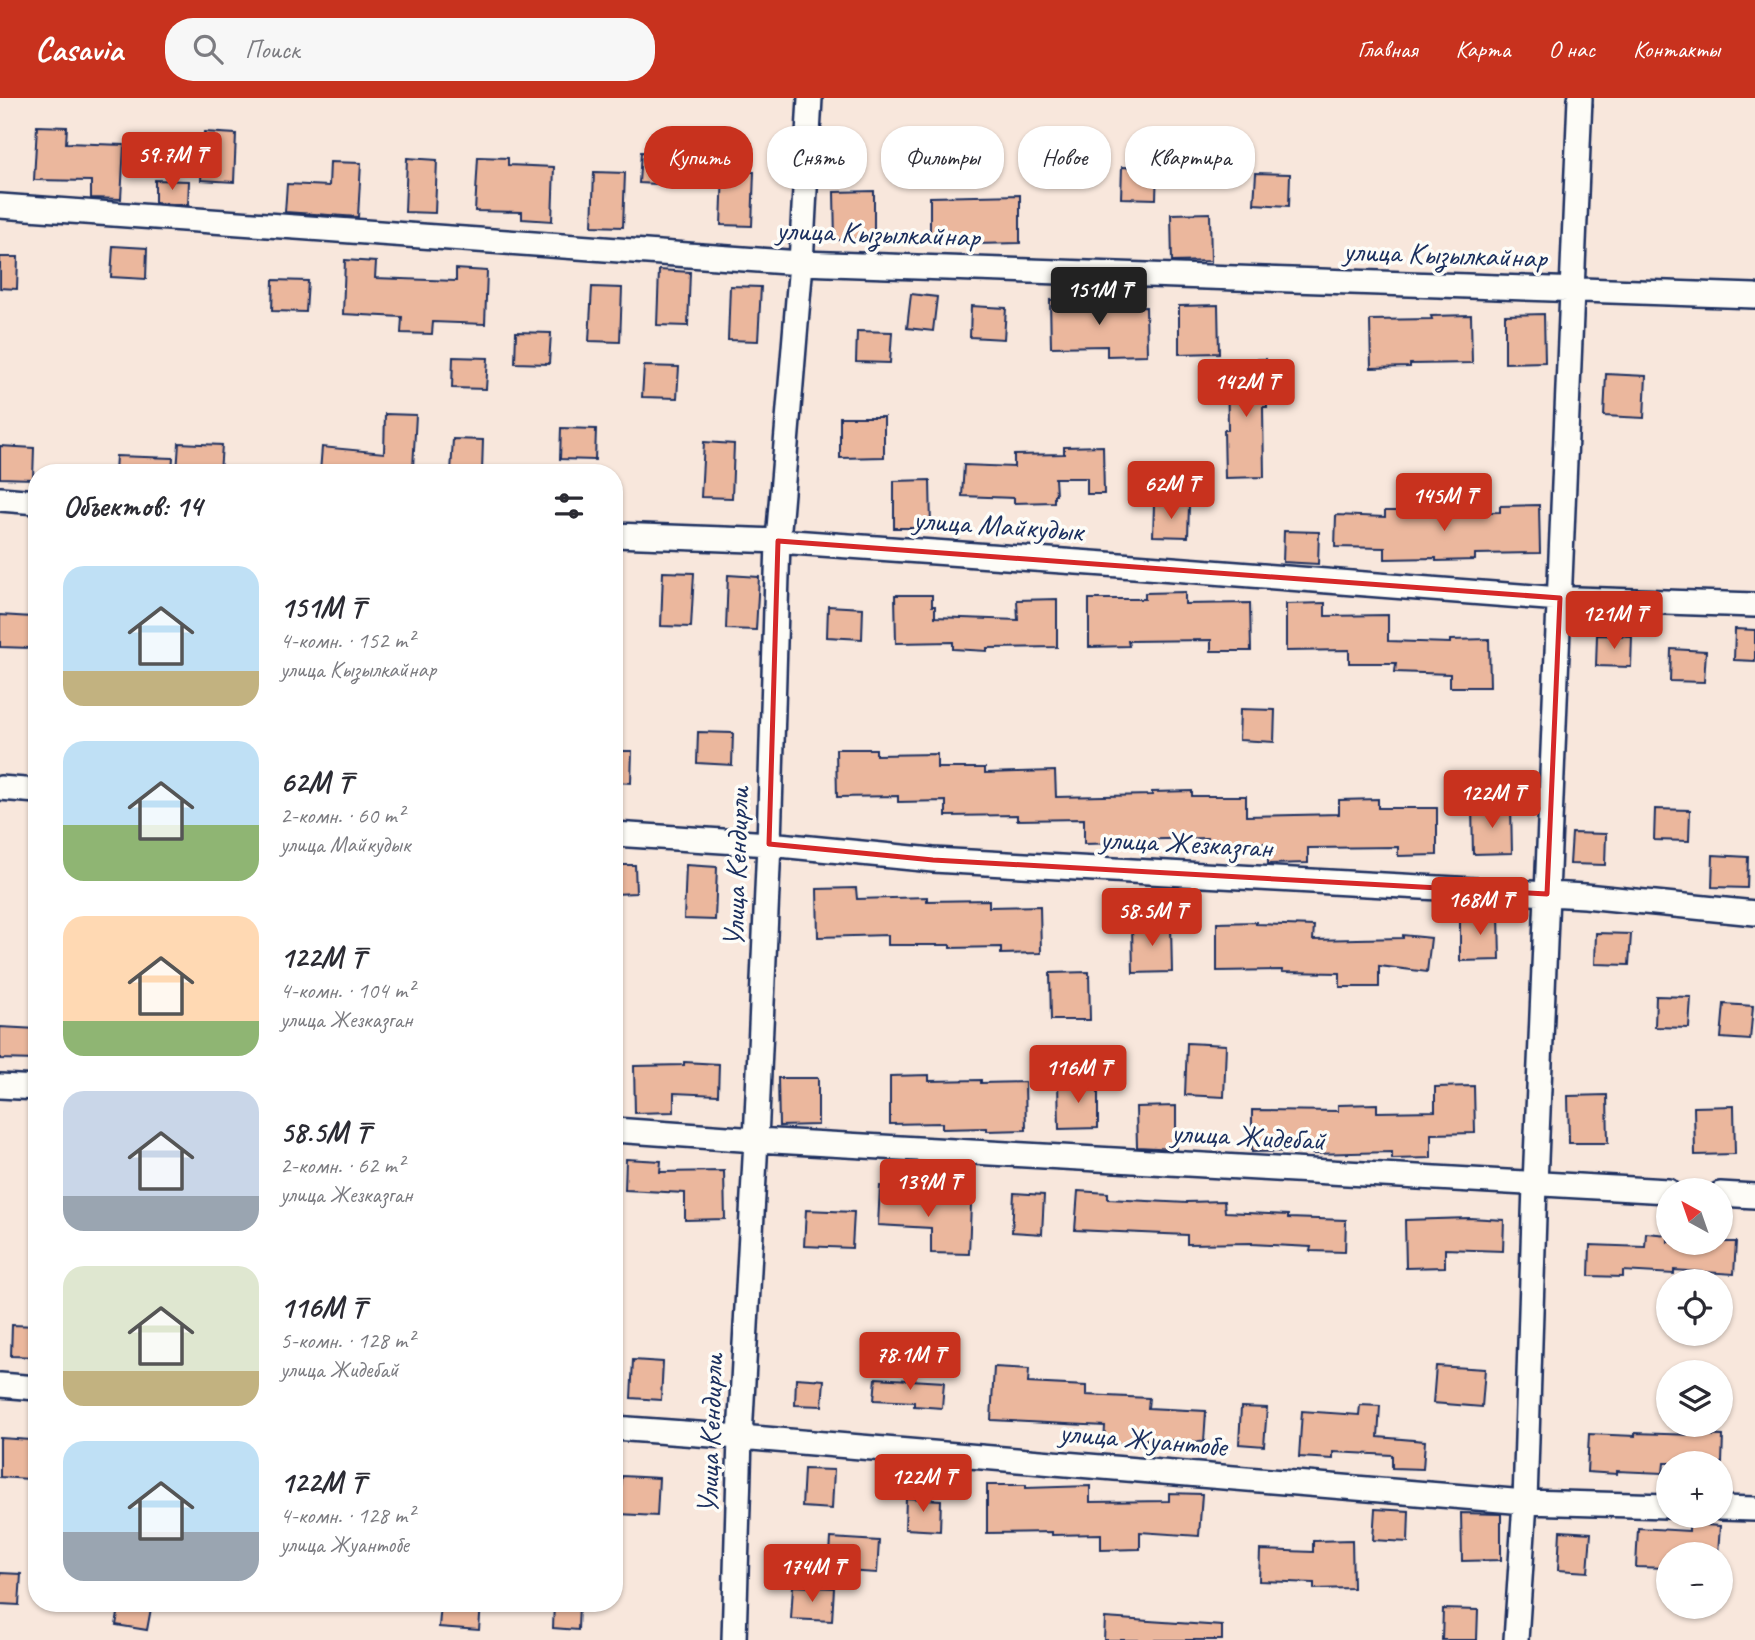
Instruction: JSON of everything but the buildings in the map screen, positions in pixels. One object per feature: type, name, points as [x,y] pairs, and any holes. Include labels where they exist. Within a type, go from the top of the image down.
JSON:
[{"type":"street","name":"Улица Кендирли","points":[[734,1640],[740,1437],[769,844],[778,541],[801,263],[810,98]]},
{"type":"street","points":[[1516,1640],[1525,1502],[1535,1184],[1580,98]]},
{"type":"street","name":"улица Кызылкайнар","points":[[0,206],[801,263],[1755,296]]},
{"type":"street","points":[[0,499],[28,501]]},
{"type":"street","name":"улица Майкудык","points":[[623,535],[778,541],[1559,598],[1755,605]]},
{"type":"street","points":[[0,788],[28,790]]},
{"type":"street","name":"улица Жезказган","points":[[623,835],[769,844],[933,860],[1547,894],[1755,914]]},
{"type":"street","points":[[0,1086],[28,1088]]},
{"type":"street","name":"улица Жидебай","points":[[623,1131],[1656,1190]]},
{"type":"street","points":[[1733,1195],[1755,1196]]},
{"type":"street","points":[[0,1385],[28,1387]]},
{"type":"street","name":"улица Жуантобе","points":[[623,1429],[1525,1502],[1656,1506]]},
{"type":"street","points":[[1733,1508],[1755,1508]]},
{"type":"highlighted area","points":[[778,541],[1560,598],[1547,894],[933,860],[769,844]]}]
